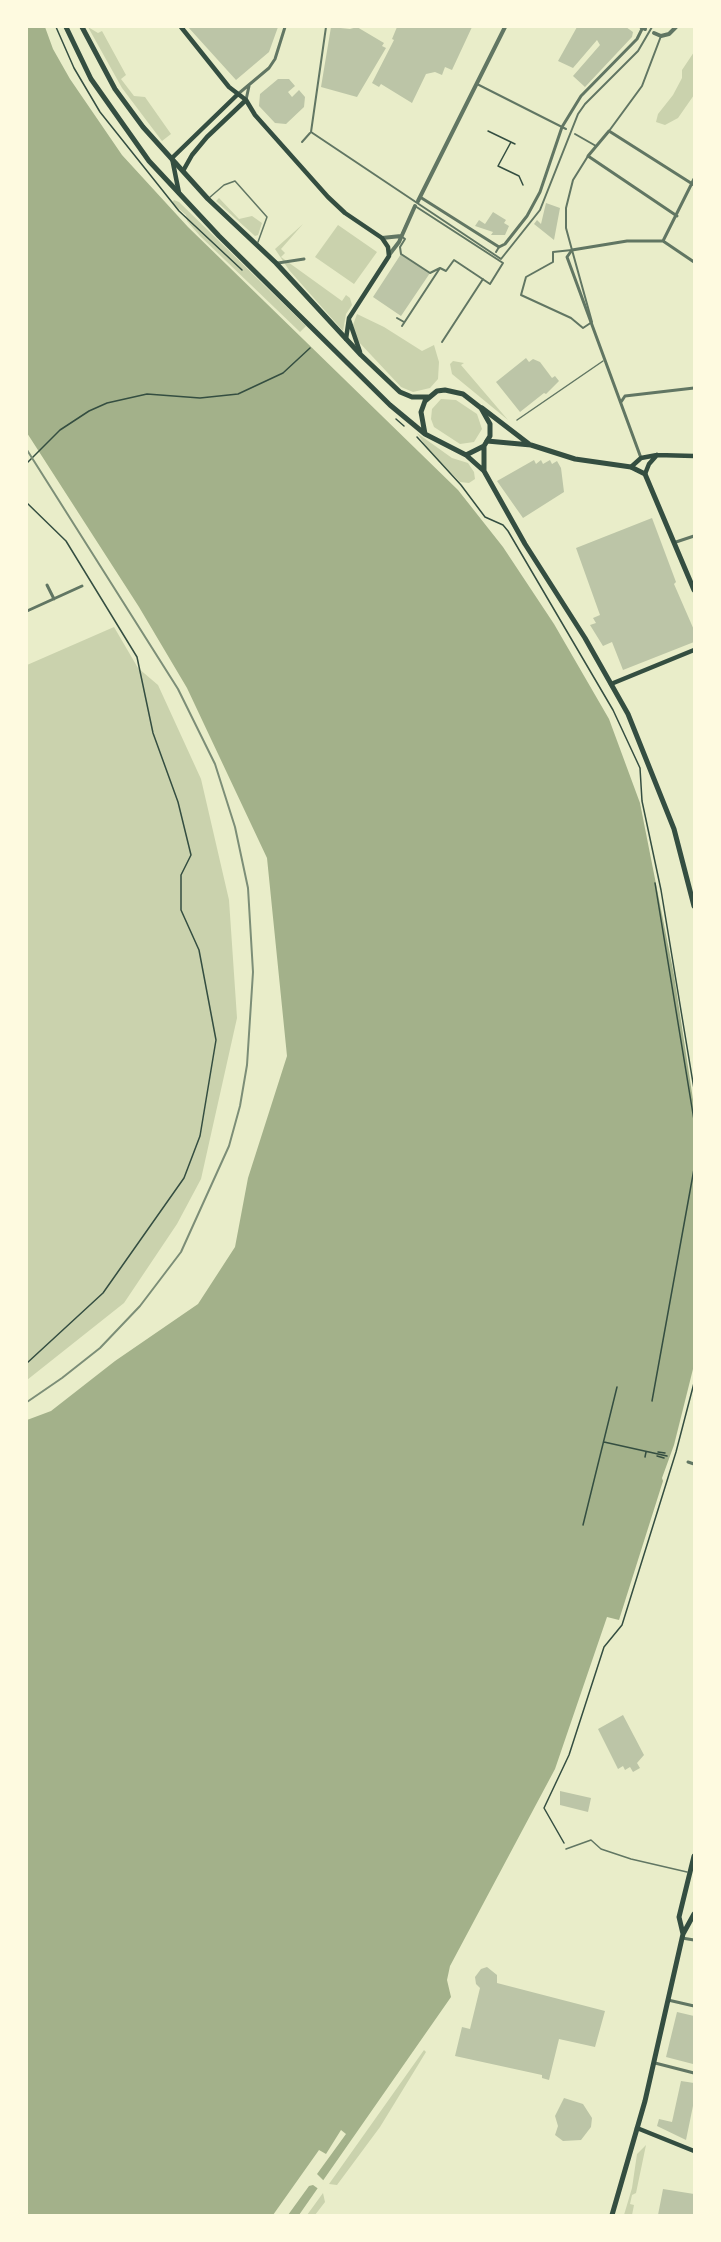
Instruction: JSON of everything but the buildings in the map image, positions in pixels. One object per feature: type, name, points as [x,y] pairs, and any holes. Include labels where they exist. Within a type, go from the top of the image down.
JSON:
[{"type":"main road","points":[[66,27],[91,79],[120,123],[141,151],[181,196],[390,405],[425,434],[466,455],[484,471],[525,544],[611,684],[644,751],[674,829],[694,906]]},
{"type":"main road","points":[[82,27],[115,89],[143,127],[208,199],[276,263],[361,355],[400,392],[412,397],[429,396],[437,391],[455,390],[531,445]]},
{"type":"main road","points":[[181,27],[237,95],[246,100],[255,115],[328,197],[345,213],[382,238],[388,247],[388,256],[349,318],[346,339]]},
{"type":"main road","points":[[172,158],[237,95]]},
{"type":"main road","points":[[183,171],[192,155],[207,137],[246,100]]},
{"type":"main road","points":[[172,158],[175,183],[181,196]]},
{"type":"main road","points":[[349,318],[352,336],[361,355]]},
{"type":"main road","points":[[425,434],[422,412],[429,396]]},
{"type":"main road","points":[[482,408],[490,424],[485,444],[484,471]]},
{"type":"main road","points":[[466,455],[485,444],[531,445],[575,459],[631,467],[645,474],[676,542],[694,590]]},
{"type":"main road","points":[[645,474],[657,454]]},
{"type":"main road","points":[[631,467],[641,458],[657,454],[694,456]]},
{"type":"main road","points":[[611,684],[694,650]]},
{"type":"main road","points":[[683,1936],[679,1917],[692,1873],[694,1856]]},
{"type":"main road","points":[[612,2215],[654,2063],[683,1936],[694,1914]]},
{"type":"main road","points":[[637,2128],[694,2151]]},
{"type":"street","points":[[237,95],[269,68],[275,59],[285,27]]},
{"type":"street","points":[[302,141],[311,132],[326,27]]},
{"type":"street","points":[[388,256],[401,236],[505,27]]},
{"type":"street","points":[[417,201],[501,259],[540,210],[573,125],[585,104],[638,51],[652,33],[652,27]]},
{"type":"street","points":[[652,33],[661,36],[669,34],[676,27]]},
{"type":"street","points":[[496,252],[527,216],[540,192],[564,128],[581,96],[637,39],[643,28]]},
{"type":"street","points":[[661,36],[642,86],[588,156],[573,180],[566,208],[566,228],[572,250],[592,322],[583,328],[571,318],[521,295],[526,277],[553,262],[554,252],[572,250],[627,241],[663,241],[694,262]]},
{"type":"street","points":[[477,84],[564,128]]},
{"type":"street","points":[[246,100],[249,85]]},
{"type":"street","points":[[609,130],[693,183],[663,241]]},
{"type":"street","points":[[311,132],[417,201],[503,263],[490,284],[454,260],[447,271],[440,268],[430,273],[401,254],[400,247],[405,239],[401,236]]},
{"type":"street","points":[[575,134],[596,146]]},
{"type":"street","points":[[588,156],[677,216]]},
{"type":"street","points":[[417,201],[500,247]]},
{"type":"street","points":[[382,238],[401,236]]},
{"type":"street","points":[[572,250],[567,257],[641,458]]},
{"type":"street","points":[[276,263],[304,259]]},
{"type":"street","points":[[397,318],[403,324],[440,268]]},
{"type":"street","points":[[442,342],[483,279]]},
{"type":"street","points":[[620,403],[625,396],[694,388]]},
{"type":"street","points":[[676,542],[694,536]]},
{"type":"street","points":[[47,585],[54,599]]},
{"type":"street","points":[[27,611],[82,586]]},
{"type":"street","points":[[688,1462],[694,1464]]},
{"type":"street","points":[[683,1936],[694,1940]]},
{"type":"street","points":[[668,2000],[694,2006]]},
{"type":"street","points":[[654,2063],[694,2073]]},
{"type":"lane","points":[[208,199],[224,185],[235,181],[267,217],[262,238],[256,245]]},
{"type":"lane","points":[[517,420],[605,360]]},
{"type":"lane","points":[[566,1849],[591,1840],[601,1849],[631,1859],[692,1873]]},
{"type":"path","points":[[488,131],[515,144]]},
{"type":"path","points":[[511,142],[498,166],[519,176],[523,185]]},
{"type":"path","points":[[27,463],[60,430],[89,411],[107,403],[147,394],[200,398],[238,394],[282,373],[310,348]]},
{"type":"path","points":[[465,490],[485,517],[503,525],[508,531],[613,710],[640,768],[642,801],[661,890],[694,1089]]},
{"type":"path","points":[[27,503],[66,541],[137,657],[153,733],[178,802],[191,855],[181,875],[181,910],[199,950],[216,1040],[200,1136],[184,1178],[103,1293],[27,1363]]},
{"type":"path","points":[[655,883],[694,1120]]},
{"type":"path","points":[[651,1401],[694,1169]]},
{"type":"path","points":[[566,1849],[544,1808],[569,1755],[604,1647],[622,1625],[676,1452],[694,1383]]},
{"type":"path","points":[[583,1525],[617,1387]]},
{"type":"path","points":[[604,1442],[667,1456]]},
{"type":"path","points":[[645,1457],[647,1451]]},
{"type":"path","points":[[658,1452],[665,1453]]},
{"type":"path","points":[[657,1456],[664,1458]]},
{"type":"shaded area","points":[[27,27],[45,27],[53,49],[70,79],[122,155],[188,227],[458,490],[503,547],[554,624],[609,719],[640,803],[674,975],[694,1106],[694,1365],[674,1445],[619,1620],[607,1617],[555,1769],[450,1966],[447,1980],[451,1997],[299,2215],[27,2215],[27,1420],[51,1411],[115,1361],[198,1304],[235,1247],[248,1178],[287,1056],[267,858],[187,688],[139,607],[27,433]]},
{"type":"shaded area","points":[[88,27],[98,33],[102,31],[126,75],[121,79],[134,96],[145,97],[171,134],[162,141],[122,88]]},
{"type":"shaded area","points":[[694,52],[694,95],[678,118],[665,125],[656,122],[658,114],[673,95],[682,78],[682,70]]},
{"type":"shaded area","points":[[219,198],[239,219],[252,216],[262,223],[258,235],[255,236],[216,201]]},
{"type":"shaded area","points":[[174,200],[179,202],[306,326],[300,332],[200,236],[187,221],[186,215],[172,203]]},
{"type":"shaded area","points":[[303,224],[281,249],[285,253],[281,257],[342,301],[346,295],[350,298],[352,305],[346,314],[343,331],[289,270],[275,249]]},
{"type":"shaded area","points":[[338,225],[377,252],[354,284],[315,257]]},
{"type":"shaded area","points":[[357,314],[384,327],[422,351],[434,345],[439,362],[438,379],[430,388],[413,392],[401,387],[357,340],[353,325]]},
{"type":"shaded area","points":[[453,361],[464,363],[461,365],[508,420],[452,374],[450,364]]},
{"type":"shaded area","points":[[441,399],[456,400],[477,414],[482,429],[474,442],[460,444],[434,427],[431,419],[432,409]]},
{"type":"shaded area","points":[[417,433],[452,458],[468,463],[474,472],[475,479],[469,483],[460,482],[427,448]]},
{"type":"shaded area","points":[[114,627],[138,668],[158,685],[201,779],[229,900],[237,1018],[201,1179],[177,1224],[124,1303],[27,1380],[27,665]]},
{"type":"shaded area","points":[[424,2050],[426,2052],[380,2127],[337,2185],[329,2184]]},
{"type":"shaded area","points":[[646,2145],[636,2193],[632,2195],[630,2204],[634,2205],[632,2215],[624,2215],[632,2188],[637,2154]]},
{"type":"shaded area","points":[[323,2193],[325,2202],[315,2215],[307,2215]]},
{"type":"pier","points":[[341,2130],[346,2134],[317,2174],[325,2182],[320,2190],[313,2185],[309,2186],[288,2215],[273,2215],[319,2150],[326,2154]]},
{"type":"railway","points":[[27,450],[178,689],[215,764],[235,827],[248,888],[253,972],[247,1065],[240,1106],[229,1146],[181,1252],[140,1306],[100,1348],[27,1402]]}]
